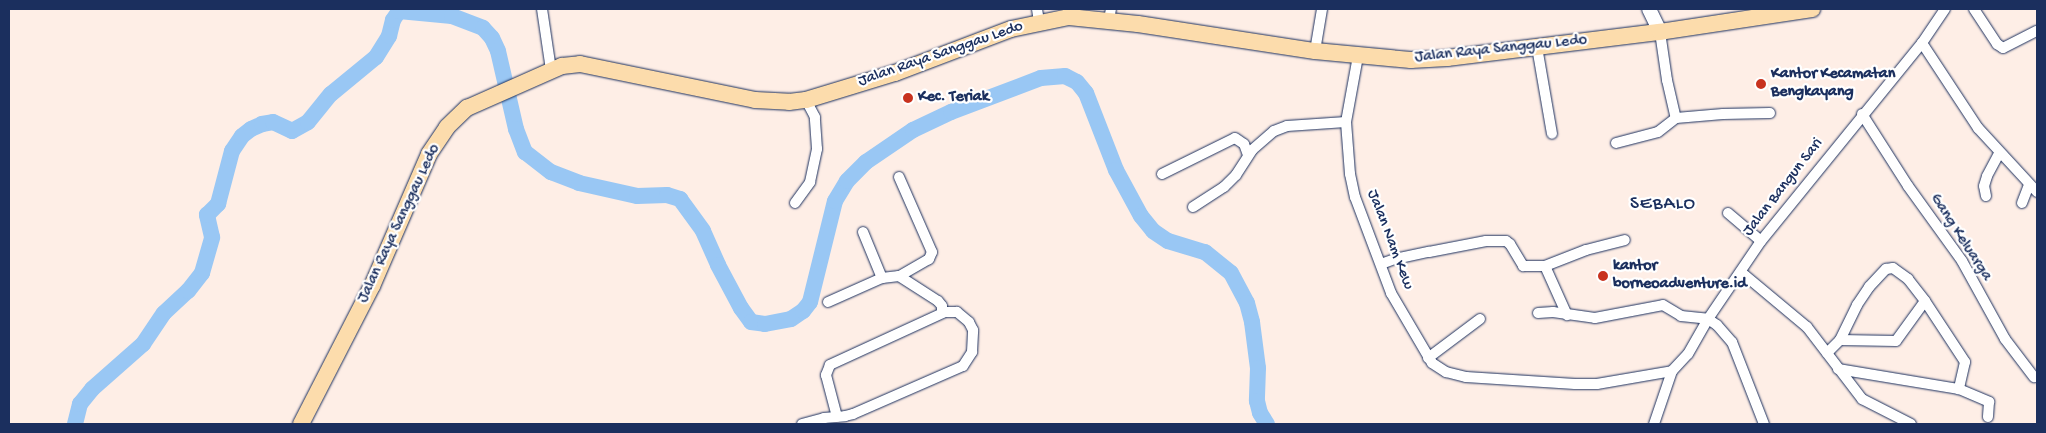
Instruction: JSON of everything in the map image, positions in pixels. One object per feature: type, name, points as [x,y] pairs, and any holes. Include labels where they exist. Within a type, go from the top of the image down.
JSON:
[{"type":"highway","name":"Jalan Raya Sanggau Ledo","points":[[301,424],[372,286],[429,154],[455,118],[467,108],[522,85],[551,70],[580,64],[755,100],[789,102],[806,100],[895,73],[1011,29],[1038,15],[1069,17],[1110,14],[1315,51],[1418,60],[1660,32],[1812,9]]},
{"type":"main road","points":[[1648,9],[1660,32]]},
{"type":"street","points":[[542,9],[551,70]]},
{"type":"street","points":[[1315,51],[1322,9]]},
{"type":"street","name":"Jalan Bangun Sari","points":[[1654,424],[1672,371],[1688,354],[1708,319],[1761,241],[1862,114],[1922,43],[1945,9]]},
{"type":"street","points":[[1974,9],[1997,44],[2003,48],[2037,31]]},
{"type":"street","points":[[1660,32],[1667,80],[1676,118]]},
{"type":"street","points":[[1922,43],[1978,128],[2033,188],[2022,203]]},
{"type":"street","points":[[1537,47],[1552,134]]},
{"type":"street","name":"Jalan Nam Kew","points":[[1358,56],[1346,122],[1350,174],[1355,197],[1391,293],[1428,358],[1436,367],[1454,375],[1485,379],[1575,384],[1597,384],[1672,371]]},
{"type":"street","points":[[795,204],[810,182],[817,149],[815,117],[806,100]]},
{"type":"street","points":[[1616,143],[1658,132],[1676,118],[1770,113]]},
{"type":"street","name":"Gang Keluarga","points":[[1862,114],[1908,186],[1962,261],[2005,338],[2034,377]]},
{"type":"street","points":[[1193,207],[1224,187],[1260,142],[1281,128],[1346,122]]},
{"type":"street","points":[[1162,174],[1235,138],[1244,144],[1248,155]]},
{"type":"street","points":[[1986,196],[1984,186],[1987,176],[1999,153]]},
{"type":"street","points":[[828,302],[882,278],[900,276],[928,258],[932,252],[899,177]]},
{"type":"street","points":[[1728,213],[1761,241]]},
{"type":"street","points":[[863,232],[882,278]]},
{"type":"street","points":[[1381,264],[1395,258],[1420,253],[1502,240],[1510,244],[1523,266],[1545,266],[1586,250],[1625,240]]},
{"type":"street","points":[[1545,266],[1567,315]]},
{"type":"street","points":[[1827,353],[1840,340],[1864,295],[1888,268],[1893,268],[1900,272],[1925,301],[1965,362],[1959,389]]},
{"type":"street","points":[[1741,272],[1801,322],[1864,401],[1911,424]]},
{"type":"street","points":[[900,276],[938,301],[942,306],[942,313]]},
{"type":"street","points":[[1840,340],[1896,341],[1925,301]]},
{"type":"street","points":[[1538,313],[1553,312],[1567,315],[1609,316],[1662,305],[1681,316],[1708,319],[1718,325],[1732,342],[1764,424]]},
{"type":"street","points":[[802,424],[854,414],[868,409],[965,364],[972,352],[973,330],[969,322],[957,312],[942,313],[828,367],[826,375],[837,417]]},
{"type":"street","points":[[1692,317],[1699,335]]},
{"type":"street","points":[[1428,358],[1480,319]]},
{"type":"street","points":[[1838,369],[1959,389],[1989,402],[1988,417]]},
{"type":"waterway","points":[[75,424],[80,404],[92,389],[143,344],[164,313],[188,291],[202,273],[212,237],[207,215],[218,204],[232,151],[242,136],[262,124],[273,122],[292,131],[308,122],[331,94],[376,57],[389,36],[393,20],[399,11],[452,16],[483,28],[492,38],[498,51],[516,129],[525,152],[551,172],[579,183],[637,196],[667,195],[680,199],[703,231],[718,265],[741,308],[751,322],[765,324],[791,319],[803,311],[810,302],[835,201],[847,181],[866,162],[913,130],[951,112],[1041,78],[1065,76],[1077,82],[1086,93],[1116,170],[1141,216],[1153,231],[1168,241],[1205,252],[1231,273],[1247,303],[1252,322],[1258,368],[1257,401],[1260,413],[1267,424]]},
{"type":"place","name":"Kantor Kecamatan Bengkayang","points":[[1761,84]]},
{"type":"place","name":"Kec. Teriak","points":[[908,98]]},
{"type":"place","name":"kantor borneoadventure.id","points":[[1603,276]]},
{"type":"district","name":"SEBALO","points":[[1663,205]]}]
